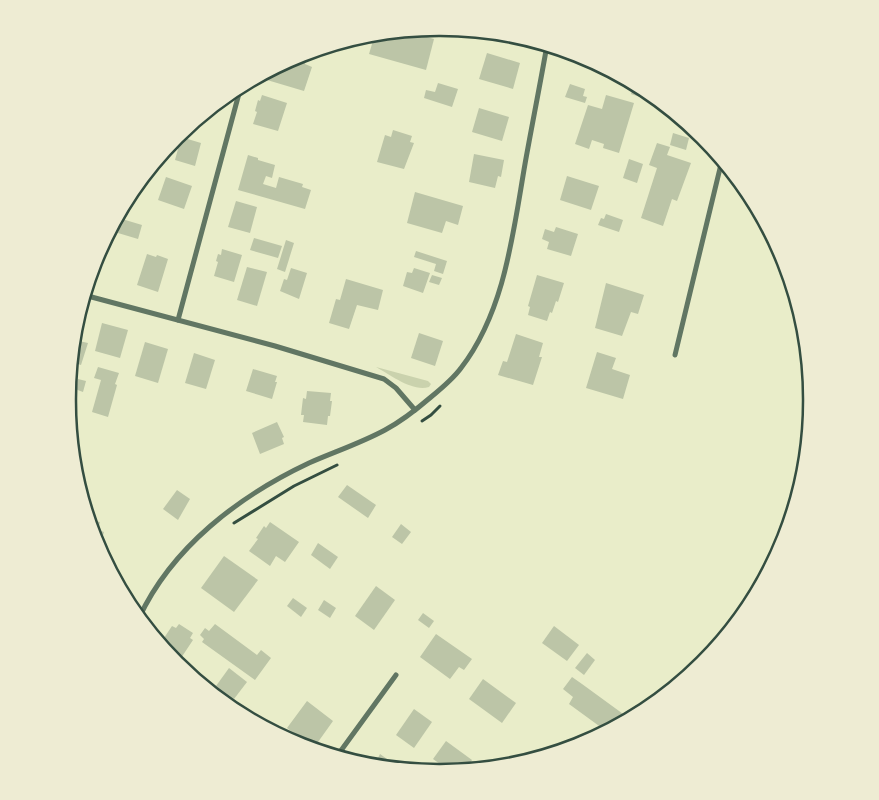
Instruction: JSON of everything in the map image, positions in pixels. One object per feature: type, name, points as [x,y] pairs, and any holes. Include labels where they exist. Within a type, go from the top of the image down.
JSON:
[{"type":"street","points":[[143,610],[153,592],[176,562],[196,539],[219,519],[272,483],[386,429],[415,410],[444,387],[461,370],[480,339],[494,306],[513,234],[545,53]]},
{"type":"street","points":[[178,320],[238,97]]},
{"type":"street","points":[[675,356],[720,169]]},
{"type":"street","points":[[91,297],[275,346],[384,379],[396,388],[415,410]]},
{"type":"street","points":[[341,750],[396,674]]},
{"type":"path","points":[[415,425],[431,415],[444,402]]},
{"type":"path","points":[[232,524],[294,486],[342,463]]},
{"type":"green space","points":[[376,367],[428,381],[431,384],[429,387],[422,388],[409,385]]},
{"type":"building","points":[[416,37],[434,39],[426,70],[369,54],[372,42]]},
{"type":"building","points":[[487,53],[520,63],[513,89],[479,79]]},
{"type":"building","points":[[305,62],[305,64],[312,67],[304,91],[267,80]]},
{"type":"building","points":[[438,83],[458,89],[452,107],[424,98],[426,90],[435,92]]},
{"type":"building","points":[[570,84],[585,89],[583,96],[587,97],[585,103],[565,97]]},
{"type":"building","points":[[262,95],[287,103],[278,131],[253,124],[258,100],[260,101]]},
{"type":"building","points":[[606,95],[634,103],[619,153],[603,148],[604,144],[592,140],[589,149],[575,144],[588,105],[602,109]]},
{"type":"building","points":[[479,108],[509,117],[502,141],[472,132]]},
{"type":"building","points":[[393,130],[412,136],[410,142],[414,143],[404,169],[377,162],[385,135],[391,137]]},
{"type":"building","points":[[673,133],[689,138],[686,150],[670,145]]},
{"type":"building","points":[[187,139],[201,143],[195,166],[175,160],[178,149]]},
{"type":"building","points":[[657,143],[670,147],[667,155],[691,163],[677,201],[672,199],[663,226],[641,218],[657,168],[649,165]]},
{"type":"building","points":[[474,154],[504,160],[501,177],[498,176],[495,188],[469,182]]},
{"type":"building","points":[[248,155],[275,165],[272,178],[266,176],[263,184],[276,188],[279,177],[303,184],[302,187],[311,190],[305,209],[238,190]]},
{"type":"building","points":[[629,159],[643,164],[637,183],[623,178]]},
{"type":"building","points":[[567,176],[599,186],[591,210],[560,200]]},
{"type":"building","points":[[166,177],[192,186],[184,209],[158,200]]},
{"type":"building","points":[[415,192],[463,206],[458,225],[446,221],[442,233],[407,223]]},
{"type":"building","points":[[236,201],[257,207],[250,233],[228,227]]},
{"type":"building","points":[[606,214],[623,220],[619,232],[598,225],[601,218],[604,219]]},
{"type":"building","points":[[123,219],[142,225],[138,239],[118,233]]},
{"type":"building","points":[[556,227],[578,234],[571,256],[547,249],[549,242],[542,239],[545,229],[554,232]]},
{"type":"building","points":[[254,238],[282,246],[278,258],[250,250]]},
{"type":"building","points":[[286,240],[294,243],[285,272],[277,269]]},
{"type":"building","points":[[222,249],[242,255],[234,282],[214,276],[218,254],[221,255]]},
{"type":"building","points":[[416,251],[447,261],[443,274],[434,271],[436,264],[414,257]]},
{"type":"building","points":[[147,254],[168,259],[158,292],[137,285]]},
{"type":"building","points":[[247,267],[267,272],[257,306],[237,300]]},
{"type":"building","points":[[291,268],[307,273],[299,299],[280,291],[284,279],[287,280]]},
{"type":"building","points":[[414,268],[430,273],[423,293],[403,286],[407,272],[412,273]]},
{"type":"building","points":[[432,275],[442,278],[439,285],[429,282]]},
{"type":"building","points":[[537,275],[564,283],[558,302],[556,301],[547,321],[528,315],[530,307],[528,306]]},
{"type":"building","points":[[346,279],[383,290],[378,310],[357,305],[349,329],[329,323],[336,299],[340,300]]},
{"type":"building","points":[[606,283],[644,295],[638,314],[631,312],[622,336],[595,328]]},
{"type":"building","points":[[102,323],[128,330],[120,358],[95,351]]},
{"type":"building","points":[[419,333],[443,341],[435,366],[411,358]]},
{"type":"building","points":[[516,334],[543,343],[539,357],[542,357],[533,385],[498,375],[503,361],[507,362]]},
{"type":"building","points":[[81,341],[88,343],[81,365],[78,364]]},
{"type":"building","points":[[145,342],[168,349],[158,383],[135,376]]},
{"type":"building","points":[[597,352],[616,358],[612,369],[630,375],[623,399],[586,388]]},
{"type":"building","points":[[194,353],[215,360],[206,389],[185,383]]},
{"type":"building","points":[[98,367],[119,373],[108,417],[92,412],[101,380],[94,378]]},
{"type":"building","points":[[253,369],[277,376],[272,399],[246,391]]},
{"type":"building","points":[[78,379],[86,381],[83,392],[76,390]]},
{"type":"building","points":[[307,391],[331,393],[330,401],[332,401],[327,425],[303,422],[304,415],[301,415],[303,398],[306,399]]},
{"type":"building","points":[[277,422],[284,437],[282,438],[284,444],[260,454],[252,433]]},
{"type":"building","points":[[347,485],[376,505],[368,518],[338,497]]},
{"type":"building","points":[[177,490],[190,499],[178,520],[163,509]]},
{"type":"building","points":[[270,522],[299,542],[285,562],[276,556],[270,566],[249,551],[258,539],[256,538],[264,526],[266,528]]},
{"type":"building","points":[[401,524],[411,532],[402,544],[392,537]]},
{"type":"building","points":[[318,543],[338,557],[330,569],[311,555]]},
{"type":"building","points":[[224,556],[258,580],[234,612],[201,588]]},
{"type":"building","points":[[376,586],[395,600],[374,630],[355,616]]},
{"type":"building","points":[[293,598],[307,608],[301,617],[287,606]]},
{"type":"building","points":[[324,600],[336,608],[330,618],[318,610]]},
{"type":"building","points":[[423,613],[434,621],[429,628],[418,620]]},
{"type":"building","points":[[179,624],[193,633],[190,638],[193,640],[182,657],[164,638],[172,626],[176,628]]},
{"type":"building","points":[[215,624],[257,655],[261,650],[271,658],[255,680],[202,642],[204,639],[200,635],[205,628],[209,631]]},
{"type":"building","points":[[554,626],[579,645],[567,661],[542,643]]},
{"type":"building","points":[[436,634],[472,659],[464,670],[459,667],[450,679],[420,657]]},
{"type":"building","points":[[587,653],[595,660],[584,675],[575,668]]},
{"type":"building","points":[[229,668],[247,682],[234,699],[216,686]]},
{"type":"building","points":[[572,677],[623,714],[599,726],[569,704],[573,697],[563,689]]},
{"type":"building","points":[[483,679],[516,703],[502,723],[469,699]]},
{"type":"building","points":[[307,701],[333,721],[318,742],[300,736],[287,728]]},
{"type":"building","points":[[414,709],[432,722],[414,748],[396,735]]},
{"type":"building","points":[[446,741],[472,760],[471,762],[440,764],[433,759]]},
{"type":"building","points":[[380,754],[389,760],[378,759]]}]
